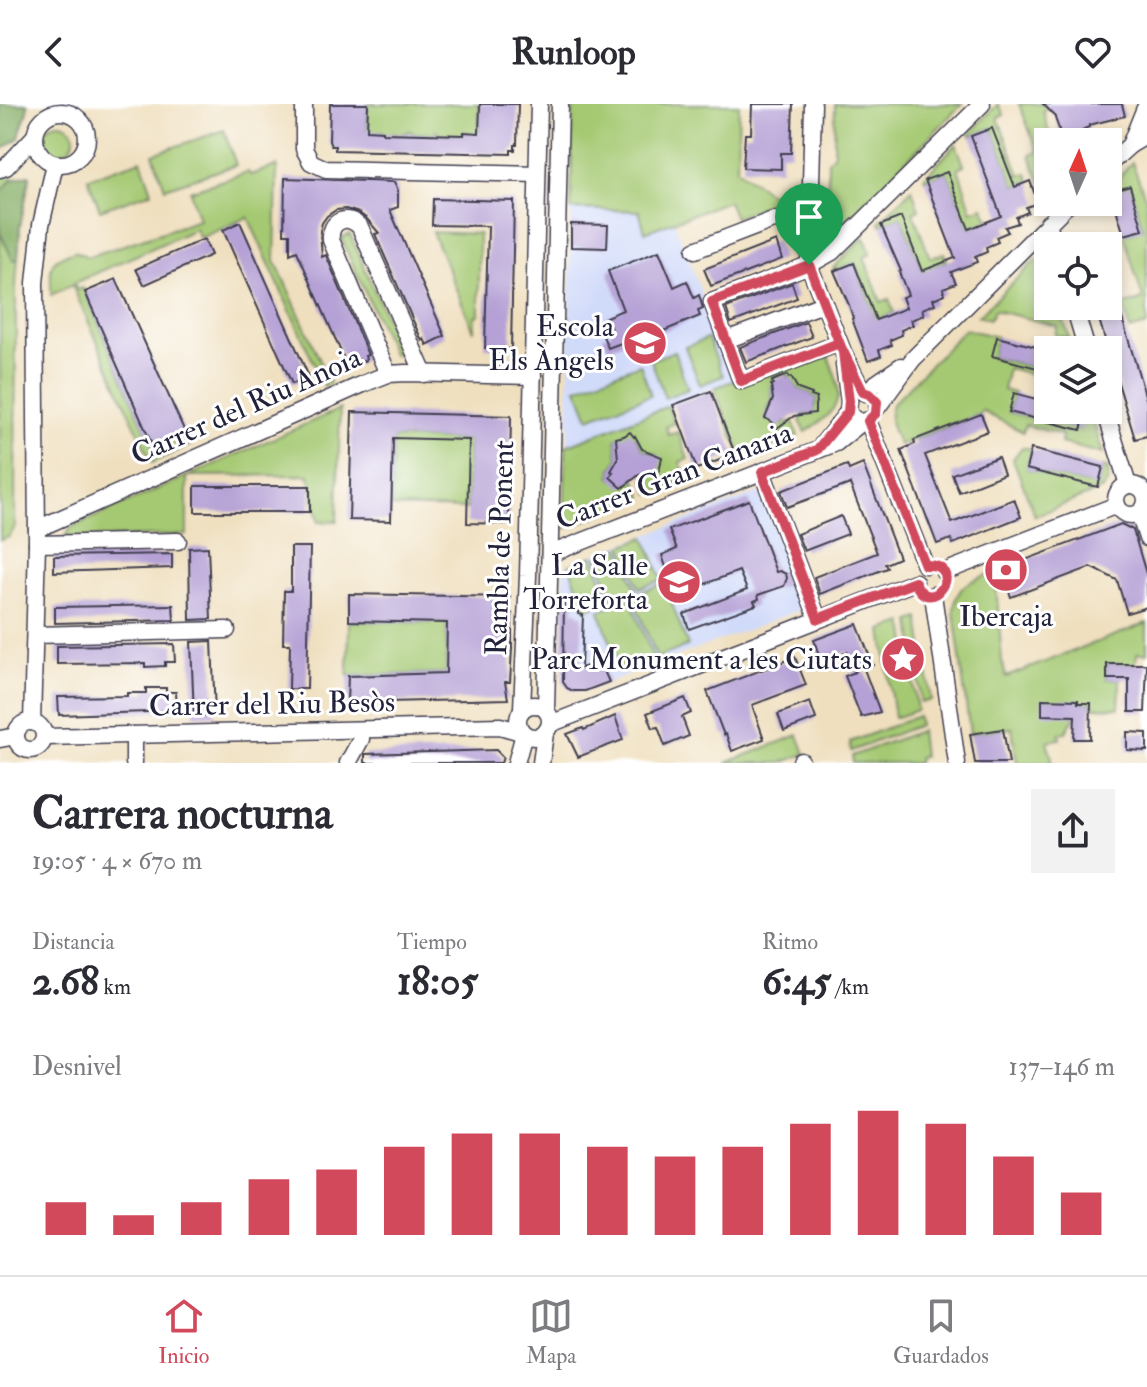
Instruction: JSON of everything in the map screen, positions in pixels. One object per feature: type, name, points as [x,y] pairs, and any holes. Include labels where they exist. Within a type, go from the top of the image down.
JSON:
[{"type":"street","points":[[304,104],[304,149],[311,162],[326,169],[537,174]]},
{"type":"street","name":"Rambla de Ponent","points":[[520,711],[525,681],[539,104]]},
{"type":"street","name":"Rambla de Ponent","points":[[541,763],[547,720],[560,104]]},
{"type":"street","points":[[813,104],[809,265],[925,565]]},
{"type":"street","points":[[841,348],[741,381],[712,302],[809,265],[832,252],[982,104]]},
{"type":"street","points":[[67,108],[84,128],[86,148],[71,162],[55,164],[40,154],[34,137],[41,121],[67,108]]},
{"type":"street","points":[[1130,145],[1146,108]]},
{"type":"street","points":[[1122,152],[1147,135]]},
{"type":"street","points":[[0,172],[34,137]]},
{"type":"street","points":[[0,172],[40,154]]},
{"type":"street","points":[[32,722],[37,536],[35,283],[41,225],[55,164]]},
{"type":"street","name":"Carrer Gran Canaria","points":[[550,554],[817,450],[862,407],[875,384],[913,359],[1055,216]]},
{"type":"street","points":[[388,374],[331,240],[330,232],[339,220],[354,221],[360,227],[424,374]]},
{"type":"street","points":[[695,250],[773,220],[809,221]]},
{"type":"street","points":[[1048,223],[1051,232]]},
{"type":"street","points":[[726,340],[823,304]]},
{"type":"street","points":[[554,364],[544,360],[533,376],[543,391],[554,390]]},
{"type":"street","name":"Carrer del Riu Anoia","points":[[37,536],[388,374],[533,376]]},
{"type":"street","points":[[1109,424],[1128,485]]},
{"type":"street","points":[[762,472],[818,619]]},
{"type":"street","points":[[1128,485],[1137,486],[1146,494],[1146,503],[1139,513],[1124,513],[1117,505],[1118,492],[1128,485]]},
{"type":"street","points":[[944,572],[1117,505]]},
{"type":"street","points":[[1139,513],[1147,538]]},
{"type":"street","points":[[37,536],[178,541]]},
{"type":"street","points":[[925,565],[934,565],[944,572],[945,585],[940,592],[933,595],[921,593],[915,582],[918,570],[925,565]]},
{"type":"street","points":[[547,720],[570,715],[915,582]]},
{"type":"street","points":[[933,595],[957,763]]},
{"type":"street","points":[[35,635],[227,630]]},
{"type":"street","points":[[500,726],[534,704],[547,720]]},
{"type":"street","points":[[520,711],[518,726],[523,733],[533,737],[539,736],[547,720]]},
{"type":"street","points":[[32,722],[41,726],[45,737],[32,757],[17,741],[8,738],[23,724],[32,722]]},
{"type":"street","name":"Carrer del Riu Besòs","points":[[45,737],[500,726],[523,733]]},
{"type":"street","points":[[348,763],[361,739],[361,730]]},
{"type":"street","points":[[516,763],[523,733]]},
{"type":"street","points":[[134,735],[134,763]]},
{"type":"shaded area","name":"Escola Els Àngels","points":[[571,209],[639,211],[645,232],[674,221],[735,380],[602,432],[564,529],[568,444]]},
{"type":"shaded area","name":"La Salle Torreforta","points":[[760,492],[805,608],[585,691],[567,688],[562,676],[564,566]]},
{"type":"green space","points":[[0,104],[28,104],[19,138],[0,151]]},
{"type":"green space","points":[[368,104],[480,104],[479,135],[464,132],[464,135],[440,134],[436,131],[435,134],[367,132]]},
{"type":"green space","points":[[573,104],[739,104],[737,169],[775,197],[769,203],[735,218],[728,201],[645,232],[639,211],[571,209]]},
{"type":"green space","points":[[835,104],[962,104],[828,240],[828,161],[834,153]]},
{"type":"green space","points":[[998,104],[1004,115],[998,118],[1020,175],[1027,173],[1030,181],[1015,187],[992,128],[971,136],[970,133]]},
{"type":"green space","points":[[1019,104],[1043,104],[1047,107],[1043,111],[1048,128],[1034,128],[1034,142]]},
{"type":"green space","points":[[59,123],[70,127],[74,138],[70,149],[59,153],[48,149],[44,138],[48,127]]},
{"type":"green space","points":[[224,130],[236,165],[165,188],[153,154]]},
{"type":"green space","points":[[956,144],[964,165],[958,168],[972,211],[983,207],[990,221],[969,229],[947,172],[924,178]]},
{"type":"green space","points":[[0,155],[12,179],[30,176],[20,226],[16,285],[15,527],[9,537],[0,540]]},
{"type":"green space","points":[[141,160],[152,192],[100,210],[88,178]]},
{"type":"green space","points":[[1132,162],[1147,202],[1147,325],[1130,330],[1123,306],[1143,299],[1124,235],[1143,229],[1130,187],[1122,189],[1122,174]]},
{"type":"green space","points":[[277,166],[275,260],[330,383],[324,386],[248,217],[200,238],[195,229],[74,283],[77,290],[83,288],[153,447],[156,450],[186,436],[191,445],[152,463],[72,285],[51,295],[52,266],[58,258],[75,251],[88,257],[199,220],[190,191]]},
{"type":"green space","points":[[29,175],[18,259],[13,260],[0,233],[0,193],[12,179]]},
{"type":"green space","points":[[912,189],[919,209],[913,212],[930,258],[944,253],[947,261],[924,276],[901,217],[881,225],[880,221]]},
{"type":"green space","points":[[432,232],[479,234],[479,315],[475,316],[474,331]]},
{"type":"green space","points":[[350,234],[401,352],[393,355],[341,238]]},
{"type":"green space","points":[[864,237],[871,254],[864,257],[881,302],[889,299],[894,313],[881,318],[877,324],[855,263],[834,271],[833,268]]},
{"type":"green space","points":[[1034,262],[1034,320],[1063,320],[1068,336],[1055,335],[1057,326],[994,310],[990,319],[978,316]]},
{"type":"green space","points":[[965,329],[997,337],[992,357],[1034,368],[1034,375],[1008,368],[1003,390],[1014,393],[1009,412],[1034,418],[1034,424],[1056,424],[1080,430],[1082,424],[1094,424],[1103,454],[1061,443],[1062,435],[1025,425],[1023,432],[982,411],[899,445],[890,420],[892,404]]},
{"type":"green space","points":[[708,338],[723,376],[700,385],[685,347]]},
{"type":"green space","points":[[674,351],[688,389],[665,398],[651,360]]},
{"type":"green space","points":[[827,353],[838,390],[834,407],[806,432],[800,421],[804,415],[814,413],[817,398],[798,389],[786,373],[772,378],[773,399],[767,411],[783,425],[793,422],[798,436],[742,459],[714,388]]},
{"type":"green space","points":[[640,364],[651,395],[589,418],[577,388]]},
{"type":"green space","points":[[668,406],[674,423],[666,427],[669,435],[678,432],[688,459],[680,462],[687,480],[650,494],[644,480],[652,475],[656,454],[642,449],[636,437],[616,438],[618,459],[610,477],[628,484],[635,478],[643,497],[564,529],[566,446]]},
{"type":"green space","points":[[340,409],[337,521],[319,522],[309,475],[188,476]]},
{"type":"green space","points":[[393,438],[469,440],[467,509],[391,507]]},
{"type":"green space","points":[[1022,447],[1031,449],[1027,469],[1098,487],[1103,467],[1107,468],[1109,478],[1101,490],[1035,516],[1013,459]]},
{"type":"green space","points":[[187,476],[187,535],[63,538],[72,527]]},
{"type":"green space","points":[[645,537],[662,580],[639,588],[622,546]]},
{"type":"green space","points":[[619,547],[636,589],[613,598],[597,556]]},
{"type":"green space","points":[[593,556],[610,600],[586,610],[569,565]]},
{"type":"green space","points":[[995,572],[1006,677],[1147,623],[1147,653],[1137,653],[1136,664],[1107,664],[1107,679],[1120,679],[1119,708],[1078,703],[1066,732],[1059,733],[1060,739],[1047,741],[1053,763],[1017,763],[1012,728],[970,734],[955,602],[966,584]]},
{"type":"green space","points":[[664,583],[688,646],[657,658],[632,595]]},
{"type":"green space","points":[[630,599],[654,660],[622,672],[599,611]]},
{"type":"green space","points":[[919,618],[931,700],[921,703],[911,621]]},
{"type":"green space","points":[[349,621],[447,623],[446,673],[348,676]]},
{"type":"green space","points":[[904,623],[917,710],[894,718],[882,630]]},
{"type":"green space","points":[[918,716],[919,725],[851,751],[850,742]]},
{"type":"green space","points":[[920,731],[923,756],[918,758],[918,763],[853,763],[852,756]]},
{"type":"green space","points":[[798,735],[805,754],[781,763],[726,763]]},
{"type":"building","points":[[330,104],[368,104],[367,130],[464,135],[464,132],[479,133],[480,104],[518,104],[517,145],[511,154],[335,150],[329,141]]},
{"type":"building","points":[[752,104],[793,104],[791,153],[781,153],[781,169],[743,168],[745,134],[751,134]]},
{"type":"building","points":[[1043,104],[1122,104],[1125,116],[1086,128],[1059,128],[1056,117]]},
{"type":"building","points":[[992,128],[1015,187],[1030,181],[1034,204],[1026,207],[1028,212],[1016,217],[1018,223],[1005,227],[1008,232],[996,237],[998,242],[986,247],[987,252],[975,257],[977,262],[951,272],[956,283],[943,288],[945,294],[933,299],[935,304],[922,309],[924,315],[911,320],[913,325],[890,340],[892,345],[879,350],[881,356],[868,361],[834,271],[854,263],[876,320],[906,308],[902,297],[908,295],[881,225],[901,217],[922,271],[955,258],[925,180],[947,172],[969,229],[1001,216],[971,136]]},
{"type":"building","points":[[285,178],[394,182],[398,190],[398,207],[390,210],[445,336],[427,345],[424,339],[422,341],[375,234],[379,233],[359,213],[336,210],[322,223],[322,257],[326,255],[368,355],[365,356],[366,360],[348,368],[297,251],[290,254],[290,234],[284,234]]},
{"type":"building","points":[[1130,186],[1143,230],[1124,235],[1118,216],[1122,216],[1122,189]]},
{"type":"building","points":[[433,199],[514,201],[511,349],[485,348],[488,226],[432,225]]},
{"type":"building","points":[[240,222],[309,377],[292,384],[223,230]]},
{"type":"building","points":[[571,224],[608,225],[607,248],[571,247]]},
{"type":"building","points":[[204,239],[211,255],[144,285],[136,269]]},
{"type":"building","points":[[776,241],[782,259],[711,286],[704,269]]},
{"type":"building","points":[[659,251],[674,287],[687,281],[694,298],[699,295],[703,309],[698,311],[700,316],[656,334],[661,347],[645,353],[637,337],[608,348],[603,336],[612,332],[606,317],[623,310],[608,271]]},
{"type":"building","points":[[116,279],[185,432],[153,447],[85,292]]},
{"type":"building","points":[[792,283],[797,298],[731,323],[726,308]]},
{"type":"building","points":[[1122,318],[1147,402],[1147,436],[1135,439],[1122,396],[1122,336],[1104,336],[1099,320]]},
{"type":"building","points":[[806,322],[812,337],[746,362],[740,347]]},
{"type":"building","points":[[997,337],[1034,346],[1034,367],[992,356]]},
{"type":"building","points":[[787,375],[798,389],[817,398],[815,413],[794,416],[777,428],[765,418],[773,399],[771,385],[772,381]]},
{"type":"building","points":[[711,391],[735,454],[697,469],[673,405]]},
{"type":"building","points":[[1014,393],[1034,398],[1034,418],[1009,412]]},
{"type":"building","points":[[352,412],[511,416],[509,524],[467,523],[469,440],[393,438],[391,521],[349,520]]},
{"type":"building","points":[[981,414],[988,431],[925,455],[952,523],[1014,499],[1021,517],[953,544],[951,539],[937,544],[901,450],[915,444],[914,440]]},
{"type":"building","points":[[1057,424],[1082,424],[1081,430]]},
{"type":"building","points":[[630,432],[642,449],[662,457],[659,473],[639,475],[622,488],[610,477],[618,459],[616,438]]},
{"type":"building","points":[[1031,449],[1103,467],[1098,487],[1026,469]]},
{"type":"building","points":[[998,457],[1004,474],[959,492],[952,474]]},
{"type":"building","points":[[863,464],[899,558],[885,564],[887,568],[820,594],[814,577],[877,553],[850,484],[787,507],[781,491],[847,465],[849,470]]},
{"type":"building","points":[[195,486],[310,486],[310,512],[195,512]]},
{"type":"building","points":[[749,500],[776,572],[786,574],[784,586],[758,595],[759,599],[754,601],[756,605],[689,629],[684,614],[747,590],[739,571],[689,590],[680,565],[667,570],[662,555],[677,549],[669,530]]},
{"type":"building","points":[[841,516],[848,534],[804,551],[797,534]]},
{"type":"building","points":[[1121,524],[1133,530],[1147,577],[1147,607],[1127,613],[1117,580],[1091,567],[1011,597],[1001,569]]},
{"type":"building","points":[[208,547],[211,619],[190,620],[189,548]]},
{"type":"building","points":[[291,547],[310,547],[307,689],[289,689],[290,644],[283,644],[284,591],[291,591]]},
{"type":"building","points":[[172,554],[172,568],[54,572],[54,556]]},
{"type":"building","points":[[349,594],[510,597],[508,613],[512,613],[512,649],[510,682],[505,682],[508,699],[347,703],[348,676],[446,673],[447,623],[349,621]]},
{"type":"building","points":[[564,598],[575,599],[574,611],[583,615],[581,668],[600,662],[609,682],[585,691],[573,691],[563,682]]},
{"type":"building","points":[[173,605],[174,620],[55,623],[55,607]]},
{"type":"building","points":[[857,624],[873,665],[864,669],[880,712],[861,717],[845,676],[855,672],[847,652],[821,662],[814,640]]},
{"type":"building","points":[[212,641],[215,715],[194,716],[191,642]]},
{"type":"building","points":[[174,644],[175,662],[165,662],[165,666],[145,667],[145,663],[57,664],[57,646]]},
{"type":"building","points":[[795,657],[806,685],[752,705],[764,739],[732,751],[707,691]]},
{"type":"building","points":[[1107,664],[1147,664],[1145,712],[1129,712],[1129,679],[1107,679]]},
{"type":"building","points":[[146,688],[166,688],[166,692],[176,692],[177,711],[59,715],[58,697],[127,696],[127,693],[146,693]]},
{"type":"building","points":[[685,698],[691,713],[682,717],[689,736],[665,746],[658,727],[653,728],[647,713]]},
{"type":"building","points":[[1042,699],[1091,703],[1090,739],[1074,739],[1075,716],[1042,715]]},
{"type":"building","points":[[810,702],[816,719],[784,731],[778,714]]},
{"type":"building","points":[[615,716],[623,740],[578,757],[567,734]]},
{"type":"building","points":[[1003,729],[1009,763],[975,763],[970,734]]},
{"type":"building","points":[[1127,732],[1147,733],[1147,751],[1127,750]]},
{"type":"building","points":[[496,750],[503,757],[501,763],[365,763],[365,754]]},
{"type":"place","name":"Escola Els Àngels","points":[[645,343]]},
{"type":"place","name":"Ibercaja","points":[[1006,570]]},
{"type":"place","name":"La Salle Torreforta","points":[[679,582]]},
{"type":"place","name":"Parc Monument a les Ciutats","points":[[903,659]]},
{"type":"route","points":[[809,265],[712,302],[741,381],[839,343],[843,352],[863,392],[877,402],[876,413],[868,421],[925,565],[938,567],[944,572],[946,581],[937,594],[921,593],[915,582],[818,619],[762,472],[817,450],[848,412],[843,352],[809,265]]}]
